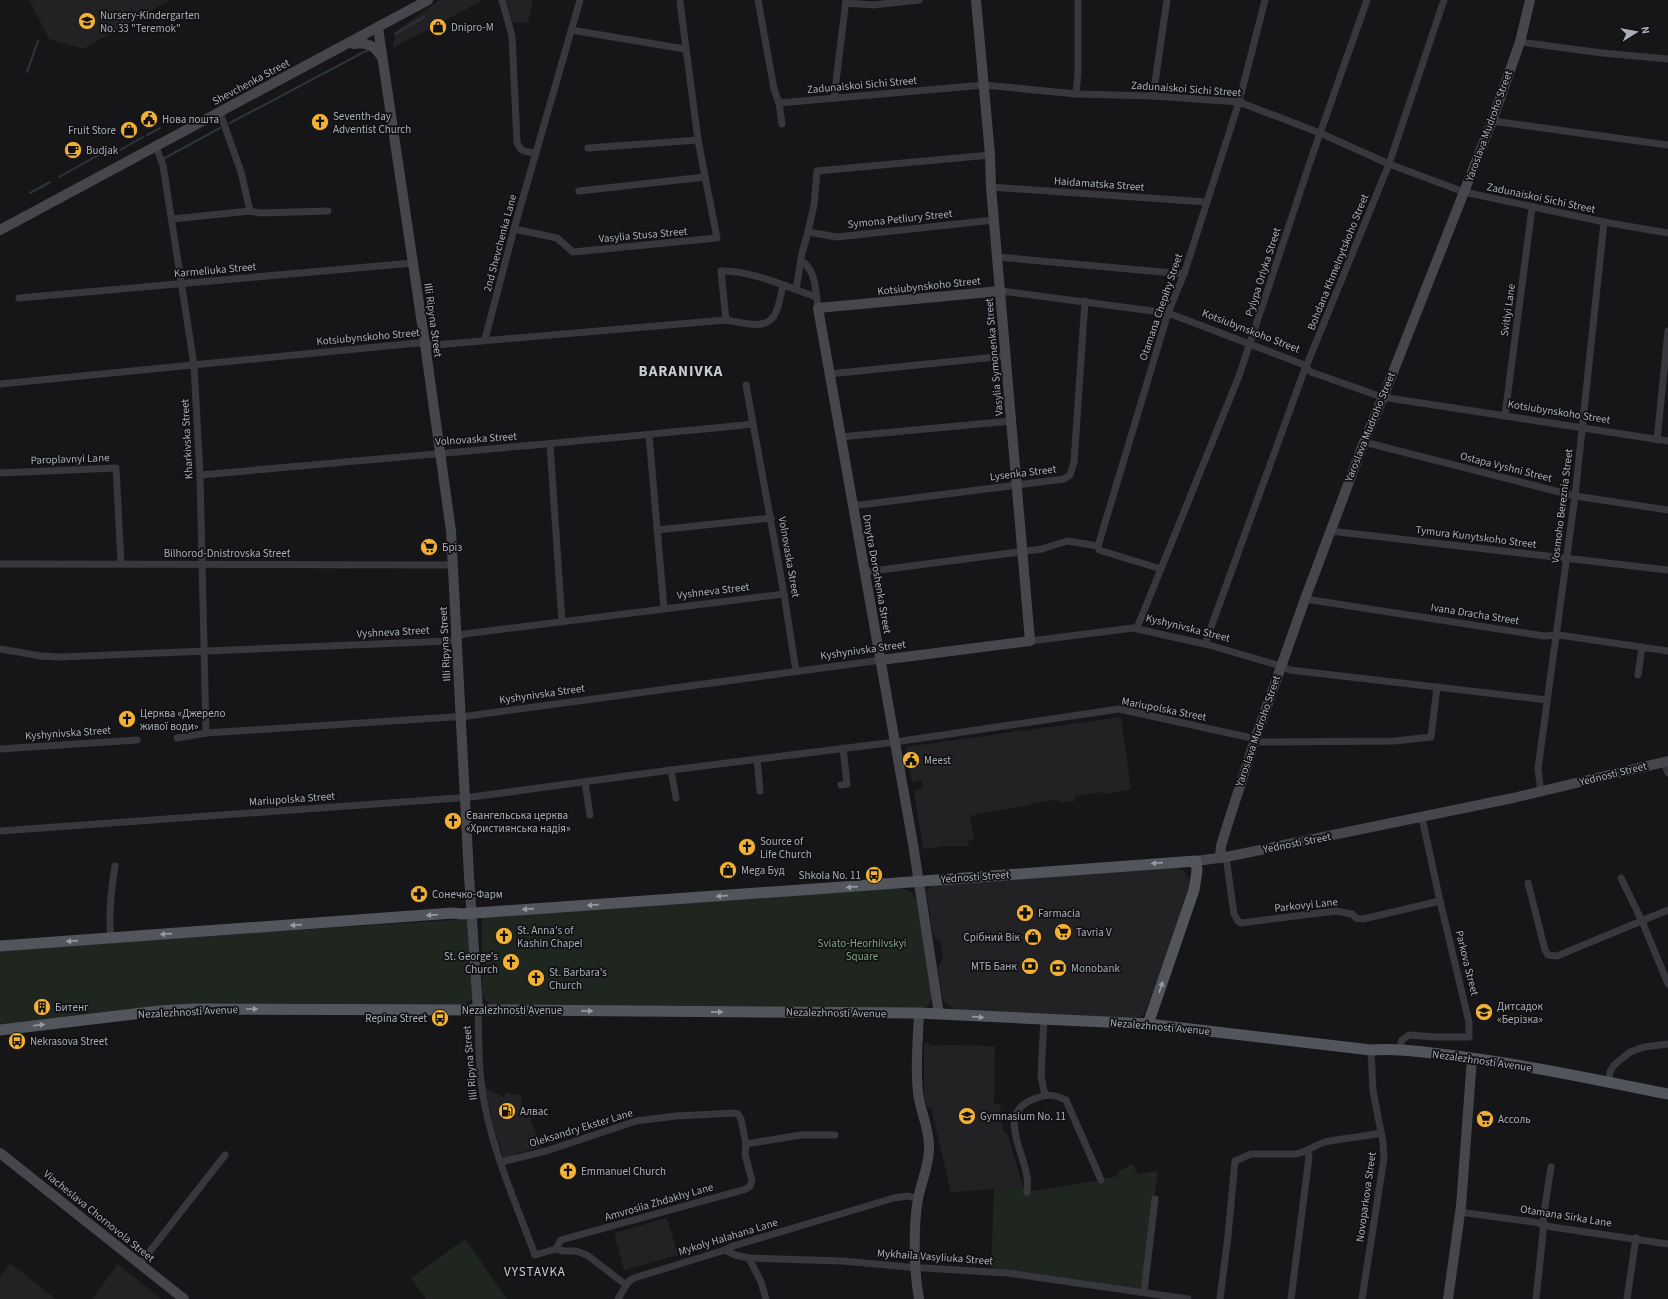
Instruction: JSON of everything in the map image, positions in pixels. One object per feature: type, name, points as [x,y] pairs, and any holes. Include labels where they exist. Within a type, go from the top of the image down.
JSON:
[{"type":"main road","name":"Yednosti Street","points":[[919,882],[1196,861]]},
{"type":"main road","points":[[1148,1024],[1194,890],[1197,871],[1196,861]]},
{"type":"main road","points":[[0,946],[454,913],[919,882]]},
{"type":"main road","name":"Nezalezhnosti Avenue","points":[[0,1030],[159,1011],[194,1009],[919,1013],[1148,1024],[1371,1050],[1399,1050],[1472,1058],[1668,1094]]},
{"type":"street","name":"Shevchenka Street","points":[[0,230],[378,28],[411,4],[428,0]]},
{"type":"street","points":[[502,0],[512,36],[518,148],[522,151],[536,153]]},
{"type":"street","name":"2nd Shevchenka Lane","points":[[486,339],[514,229],[580,0]]},
{"type":"street","points":[[758,0],[774,89],[779,104],[782,124]]},
{"type":"street","points":[[834,98],[846,2],[873,4],[919,0]]},
{"type":"street","name":"Vasylia Symonenka Street","points":[[976,0],[1030,641]]},
{"type":"street","points":[[1076,94],[1078,72],[1078,0]]},
{"type":"street","points":[[1153,96],[1167,0]]},
{"type":"street","name":"Otamana Chepihy Street","points":[[1098,546],[1168,313],[1184,274],[1239,102],[1266,0]]},
{"type":"street","name":"Pylypa Orlyka Street","points":[[1138,628],[1251,344],[1320,133],[1367,0]]},
{"type":"street","name":"Bohdana Khmelnytskoho Street","points":[[1205,644],[1306,367],[1389,164],[1444,0]]},
{"type":"street","name":"Yaroslava Mudroho Street","points":[[1223,857],[1221,846],[1229,820],[1255,740],[1305,598],[1364,442],[1492,121],[1520,42],[1530,0]]},
{"type":"street","name":"Vasylia Stusa Street","points":[[514,229],[557,238],[573,252],[715,239],[717,237],[698,140],[680,2]]},
{"type":"street","name":"Illi Ripyna Street","points":[[378,28],[449,515],[482,1090],[491,1130],[501,1162],[534,1255]]},
{"type":"street","points":[[571,30],[685,49]]},
{"type":"street","points":[[1520,42],[1602,53],[1668,59]]},
{"type":"street","points":[[345,46],[359,43],[370,45],[379,53],[383,63]]},
{"type":"street","name":"Zadunaiskoi Sichi Street","points":[[779,104],[984,86],[1076,94],[1153,96],[1239,102],[1320,133],[1389,164],[1464,192],[1532,208],[1668,233]]},
{"type":"street","points":[[220,113],[241,172],[250,211]]},
{"type":"street","points":[[1492,121],[1668,145]]},
{"type":"street","points":[[588,148],[698,140]]},
{"type":"street","name":"Kharkivska Street","points":[[156,147],[163,165],[194,365],[200,475],[206,733]]},
{"type":"street","points":[[796,290],[814,205],[816,171],[990,155]]},
{"type":"street","points":[[579,191],[705,177]]},
{"type":"street","name":"Haidamatska Street","points":[[991,187],[1206,202]]},
{"type":"street","name":"Svitlyi Lane","points":[[1505,415],[1532,208]]},
{"type":"street","points":[[172,219],[250,211],[260,213],[328,211]]},
{"type":"street","name":"Symona Petliury Street","points":[[808,232],[837,236],[994,220]]},
{"type":"street","name":"Vosmoho Bereznia Street","points":[[1541,792],[1538,769],[1575,496],[1604,222]]},
{"type":"street","points":[[998,257],[1184,274]]},
{"type":"street","name":"Dmytra Doroshenka Street","points":[[801,261],[809,267],[813,277],[919,882],[939,1014]]},
{"type":"street","name":"Karmeliuka Street","points":[[18,298],[413,263]]},
{"type":"street","points":[[726,320],[721,271],[727,270],[756,276],[816,297]]},
{"type":"street","name":"Kotsiubynskoho Street","points":[[0,384],[417,344],[435,345],[486,339],[726,320],[753,325],[768,321],[775,315],[783,285]]},
{"type":"street","name":"Kotsiubynskoho Street","points":[[818,308],[1001,291],[1168,313],[1302,364],[1311,372],[1382,397],[1668,441]]},
{"type":"street","name":"Lysenka Street","points":[[852,506],[1064,479],[1070,475],[1074,462],[1085,301]]},
{"type":"street","points":[[1656,440],[1668,331]]},
{"type":"street","points":[[829,374],[1006,356]]},
{"type":"street","name":"Volnovaska Street","points":[[746,385],[784,594],[796,671]]},
{"type":"street","points":[[840,437],[1011,421]]},
{"type":"street","name":"Volnovaska Street","points":[[200,475],[440,452],[649,435],[753,424]]},
{"type":"street","points":[[649,435],[664,608]]},
{"type":"street","name":"Ostapa Vyshni Street","points":[[1364,442],[1575,496],[1668,510]]},
{"type":"street","points":[[550,444],[562,622]]},
{"type":"street","name":"Paroplavnyi Lane","points":[[0,473],[116,468],[121,564]]},
{"type":"street","points":[[657,530],[770,518]]},
{"type":"street","name":"Tymura Kunytskoho Street","points":[[1330,531],[1668,570]]},
{"type":"street","points":[[864,572],[1042,549],[1067,541],[1098,546],[1099,550],[1161,569]]},
{"type":"street","name":"Bilhorod-Dnistrovska Street","points":[[0,564],[202,563],[453,565]]},
{"type":"street","name":"Vyshneva Street","points":[[0,649],[40,656],[60,657],[450,641],[464,634],[784,594]]},
{"type":"street","name":"Ivana Dracha Street","points":[[1305,598],[1544,636],[1559,635],[1668,651]]},
{"type":"street","name":"Kyshynivska Street","points":[[177,738],[206,733],[461,716],[1131,628],[1138,628],[1205,644],[1290,670],[1547,700]]},
{"type":"street","points":[[1638,675],[1642,647]]},
{"type":"street","name":"Mariupolska Street","points":[[0,831],[465,798],[895,742],[1119,709],[1262,742],[1302,743],[1395,741],[1431,738],[1436,687]]},
{"type":"street","name":"Kyshynivska Street","points":[[0,749],[137,740]]},
{"type":"street","points":[[841,785],[847,784],[843,748]]},
{"type":"street","points":[[757,759],[760,791]]},
{"type":"street","points":[[1666,761],[1668,773]]},
{"type":"street","name":"Yednosti Street","points":[[1196,861],[1422,818],[1541,792],[1666,761]]},
{"type":"street","points":[[671,770],[676,798]]},
{"type":"street","points":[[585,782],[590,815]]},
{"type":"street","name":"Parkova Street","points":[[1399,1050],[1402,1040],[1409,1035],[1469,1037],[1469,1022],[1422,818]]},
{"type":"street","name":"Parkovyi Lane","points":[[1223,857],[1235,918],[1242,923],[1336,911],[1352,914],[1356,918],[1364,920],[1440,901]]},
{"type":"street","points":[[111,938],[109,921],[110,892],[115,866]]},
{"type":"street","points":[[1621,878],[1642,921],[1668,984]]},
{"type":"street","points":[[1528,882],[1545,950],[1548,955],[1557,956],[1668,910]]},
{"type":"street","points":[[919,1013],[918,1094],[928,1128],[930,1147],[918,1198],[916,1222],[915,1276],[919,1299]]},
{"type":"street","points":[[1044,1019],[1041,1076],[1044,1095]]},
{"type":"street","points":[[1608,1082],[1610,1072],[1614,1065],[1630,1052],[1644,1047],[1668,1044]]},
{"type":"street","name":"Novoparkova Street","points":[[1362,1299],[1384,1158],[1373,1091],[1371,1050]]},
{"type":"street","points":[[1448,1299],[1460,1212],[1472,1058]]},
{"type":"street","points":[[1027,1192],[1027,1176],[1013,1124],[1019,1109],[1029,1101],[1044,1095],[1056,1095],[1066,1100],[1101,1180]]},
{"type":"street","name":"Oleksandry Ekster Lane","points":[[501,1162],[546,1151],[636,1121],[676,1116],[735,1113],[740,1116],[746,1144]]},
{"type":"street","points":[[1220,1299],[1235,1161],[1251,1154],[1288,1155],[1308,1151],[1317,1145],[1329,1141],[1381,1133]]},
{"type":"street","points":[[746,1144],[801,1135],[835,1135]]},
{"type":"street","name":"Amvrosiia Zhdakhy Lane","points":[[534,1255],[556,1249],[560,1241],[564,1239],[746,1189],[752,1182],[745,1154],[746,1144]]},
{"type":"street","points":[[1291,1299],[1309,1157],[1308,1151]]},
{"type":"street","name":"Viacheslava Chornovola Street","points":[[0,1153],[184,1299]]},
{"type":"street","points":[[140,1264],[225,1155]]},
{"type":"street","points":[[1536,1299],[1543,1224],[1551,1167]]},
{"type":"street","name":"Mykoly Halahana Lane","points":[[626,1285],[634,1278],[894,1198],[907,1196],[918,1198]]},
{"type":"street","points":[[1144,1292],[1155,1199]]},
{"type":"street","name":"Otamana Sirka Lane","points":[[1460,1212],[1668,1244]]},
{"type":"street","points":[[1627,1299],[1636,1238]]},
{"type":"street","points":[[556,1249],[576,1251],[588,1255],[626,1285],[618,1299]]},
{"type":"street","name":"Mykhaila Vasyliuka Street","points":[[725,1250],[735,1255],[749,1258],[842,1261],[1006,1273],[1188,1299]]},
{"type":"street","points":[[749,1258],[761,1282],[766,1299]]},
{"type":"shaded area","name":"Nursery-Kindergarten No. 33 \"Teremok\"","points":[[29,0],[170,0],[83,49],[49,39]]},
{"type":"shaded area","points":[[439,0],[483,0],[393,48],[395,33],[399,28]]},
{"type":"shaded area","points":[[506,0],[533,0],[528,23],[512,22]]},
{"type":"shaded area","points":[[1121,717],[1131,789],[1104,794],[1103,792],[1075,796],[1075,801],[1061,803],[1056,800],[1048,801],[970,816],[974,839],[969,840],[968,846],[947,846],[923,849],[914,790],[923,788],[921,780],[912,782],[906,747]]},
{"type":"shaded area","points":[[1176,867],[1184,871],[1189,879],[1189,893],[1145,1013],[1138,1019],[958,1010],[949,1006],[943,1000],[938,968],[943,959],[941,943],[933,934],[926,891],[929,887],[937,885]]},
{"type":"shaded area","name":"Gymnasium No. 11","points":[[924,1043],[929,1043],[930,1045],[995,1046],[994,1104],[1000,1104],[1003,1130],[1008,1135],[1023,1187],[951,1192],[931,1108],[927,1107],[924,1097]]},
{"type":"shaded area","points":[[485,1085],[488,1089],[504,1097],[507,1092],[513,1095],[520,1094],[525,1118],[530,1117],[541,1147],[515,1154],[516,1156],[504,1159],[493,1124]]},
{"type":"shaded area","points":[[667,1218],[678,1255],[624,1270],[614,1233]]},
{"type":"shaded area","points":[[10,1263],[56,1299],[0,1299],[0,1277]]},
{"type":"shaded area","points":[[118,1264],[161,1299],[92,1299]]},
{"type":"green space","name":"Sviato-Heorhiivskyi Square","points":[[901,887],[912,893],[916,900],[932,997],[929,1005],[924,1008],[490,1005],[482,996],[482,917]]},
{"type":"green space","points":[[468,919],[473,993],[472,999],[465,1004],[193,1004],[0,1025],[0,951]]},
{"type":"green space","points":[[1133,1164],[1138,1174],[1158,1171],[1141,1287],[1138,1288],[991,1269],[994,1189],[1023,1187],[1025,1192],[1103,1180],[1118,1176],[1117,1172]]},
{"type":"green space","points":[[465,1239],[507,1299],[426,1299],[411,1278]]},
{"type":"waterway","points":[[395,34],[424,17]]},
{"type":"waterway","points":[[27,72],[38,41]]},
{"type":"waterway","points":[[364,52],[370,49]]},
{"type":"waterway","points":[[230,123],[362,53]]},
{"type":"waterway","points":[[147,135],[160,128]]},
{"type":"waterway","points":[[163,159],[220,128]]},
{"type":"waterway","points":[[120,150],[143,137]]},
{"type":"waterway","points":[[59,177],[104,152]]},
{"type":"waterway","points":[[30,193],[50,182]]},
{"type":"place","name":"Nursery-Kindergarten No. 33 \"Teremok\"","points":[[87,21]]},
{"type":"place","name":"Dnipro-M","points":[[438,27]]},
{"type":"place","name":"Нова пошта","points":[[149,119]]},
{"type":"place","name":"Seventh-day Adventist Church","points":[[320,122]]},
{"type":"place","name":"Fruit Store","points":[[129,130]]},
{"type":"place","name":"Budjak","points":[[73,150]]},
{"type":"place","name":"Бріз","points":[[429,547]]},
{"type":"place","name":"Церква «Джерело живої води»","points":[[127,719]]},
{"type":"place","name":"Meest","points":[[911,760]]},
{"type":"place","name":"Євангельська церква «Християнська надія»","points":[[453,821]]},
{"type":"place","name":"Source of Life Church","points":[[747,847]]},
{"type":"place","name":"Mega Буд","points":[[728,870]]},
{"type":"place","name":"Shkola No. 11","points":[[874,875]]},
{"type":"place","name":"Сонечко-Фарм","points":[[419,894]]},
{"type":"place","name":"Farmacia","points":[[1025,913]]},
{"type":"place","name":"Tavria V","points":[[1063,932]]},
{"type":"place","name":"St. Anna's of Kashin Chapel","points":[[504,936]]},
{"type":"place","name":"Срібний Вік","points":[[1033,937]]},
{"type":"place","name":"St. George's Church","points":[[511,962]]},
{"type":"place","name":"МТБ Банк","points":[[1030,966]]},
{"type":"place","name":"Monobank","points":[[1058,968]]},
{"type":"place","name":"St. Barbara's Church","points":[[536,978]]},
{"type":"place","name":"Битенг","points":[[42,1007]]},
{"type":"place","name":"Дитсадок «Берізка»","points":[[1484,1012]]},
{"type":"place","name":"Repina Street","points":[[440,1018]]},
{"type":"place","name":"Nekrasova Street","points":[[17,1041]]},
{"type":"place","name":"Алвас","points":[[507,1111]]},
{"type":"place","name":"Gymnasium No. 11","points":[[967,1116]]},
{"type":"place","name":"Ассоль","points":[[1485,1119]]},
{"type":"place","name":"Emmanuel Church","points":[[568,1171]]},
{"type":"district","name":"BARANIVKA","points":[[681,371]]},
{"type":"district","name":"VYSTAVKA","points":[[535,1272]]}]
